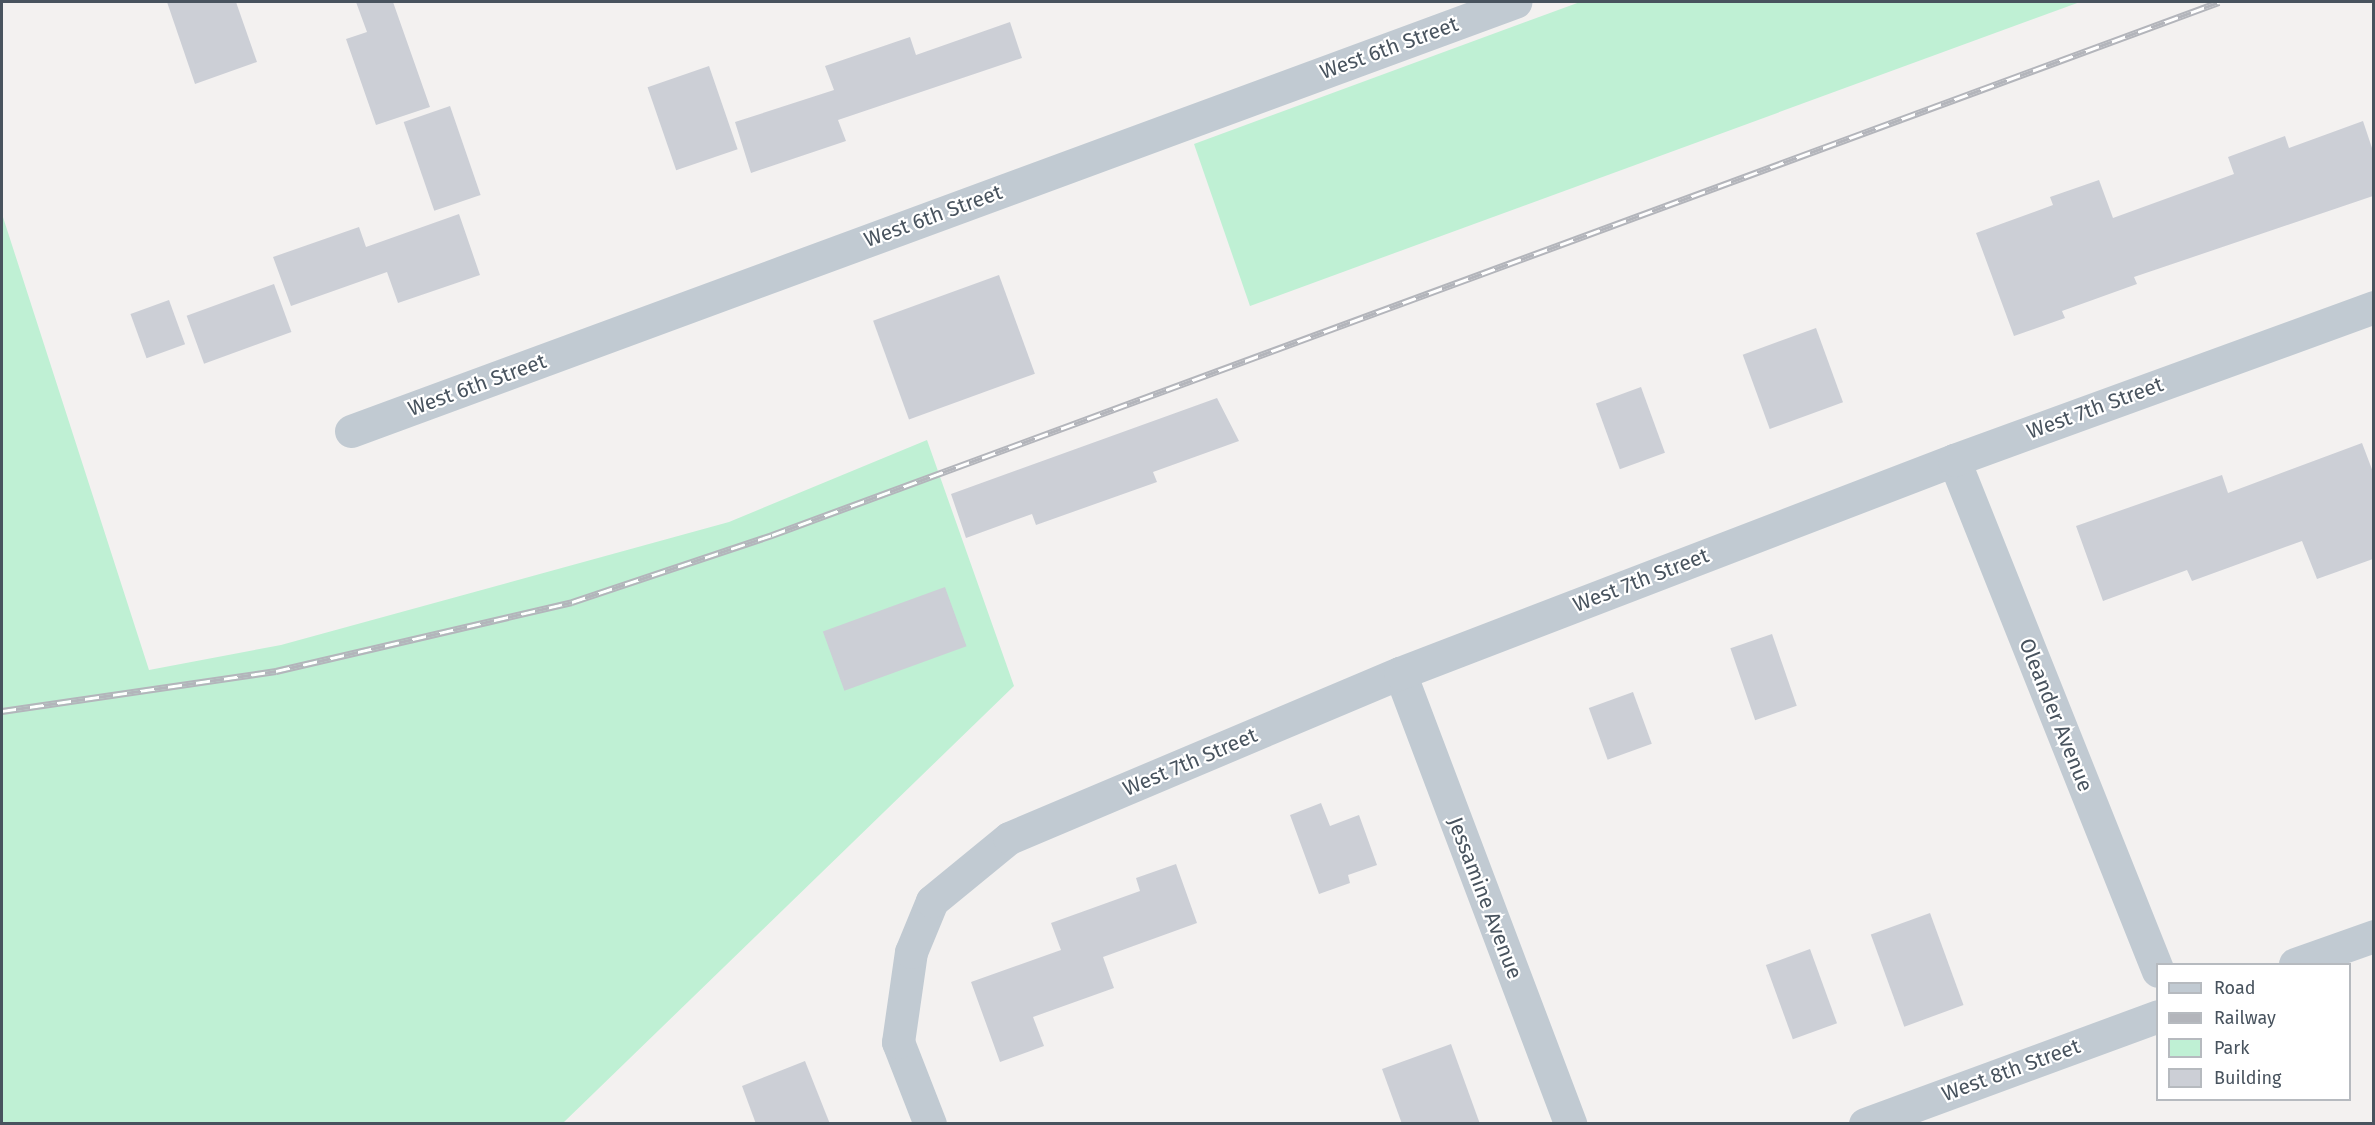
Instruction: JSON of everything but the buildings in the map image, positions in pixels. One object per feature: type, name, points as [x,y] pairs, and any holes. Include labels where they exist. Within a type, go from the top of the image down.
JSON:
[{"type":"street","name":"West 6th Street","points":[[351,431],[1515,2]]},
{"type":"street","name":"West 7th Street","points":[[930,1124],[898,1042],[911,952],[932,902],[1009,838],[1400,673],[1954,460],[2373,307]]},
{"type":"street","name":"Oleander Avenue","points":[[1954,460],[2156,968]]},
{"type":"street","name":"Jessamine Avenue","points":[[1400,673],[1570,1124]]},
{"type":"street","points":[[2298,963],[2373,936]]},
{"type":"street","name":"West 8th Street","points":[[1865,1124],[2156,1016]]},
{"type":"green space","points":[[1580,2],[2080,2],[1250,306],[1194,144]]},
{"type":"green space","points":[[2,214],[149,670],[281,645],[729,522],[927,440],[1014,686],[563,1123],[2,1123]]},
{"type":"railway","points":[[2,711],[276,671],[572,602],[772,535],[2219,2]]}]
